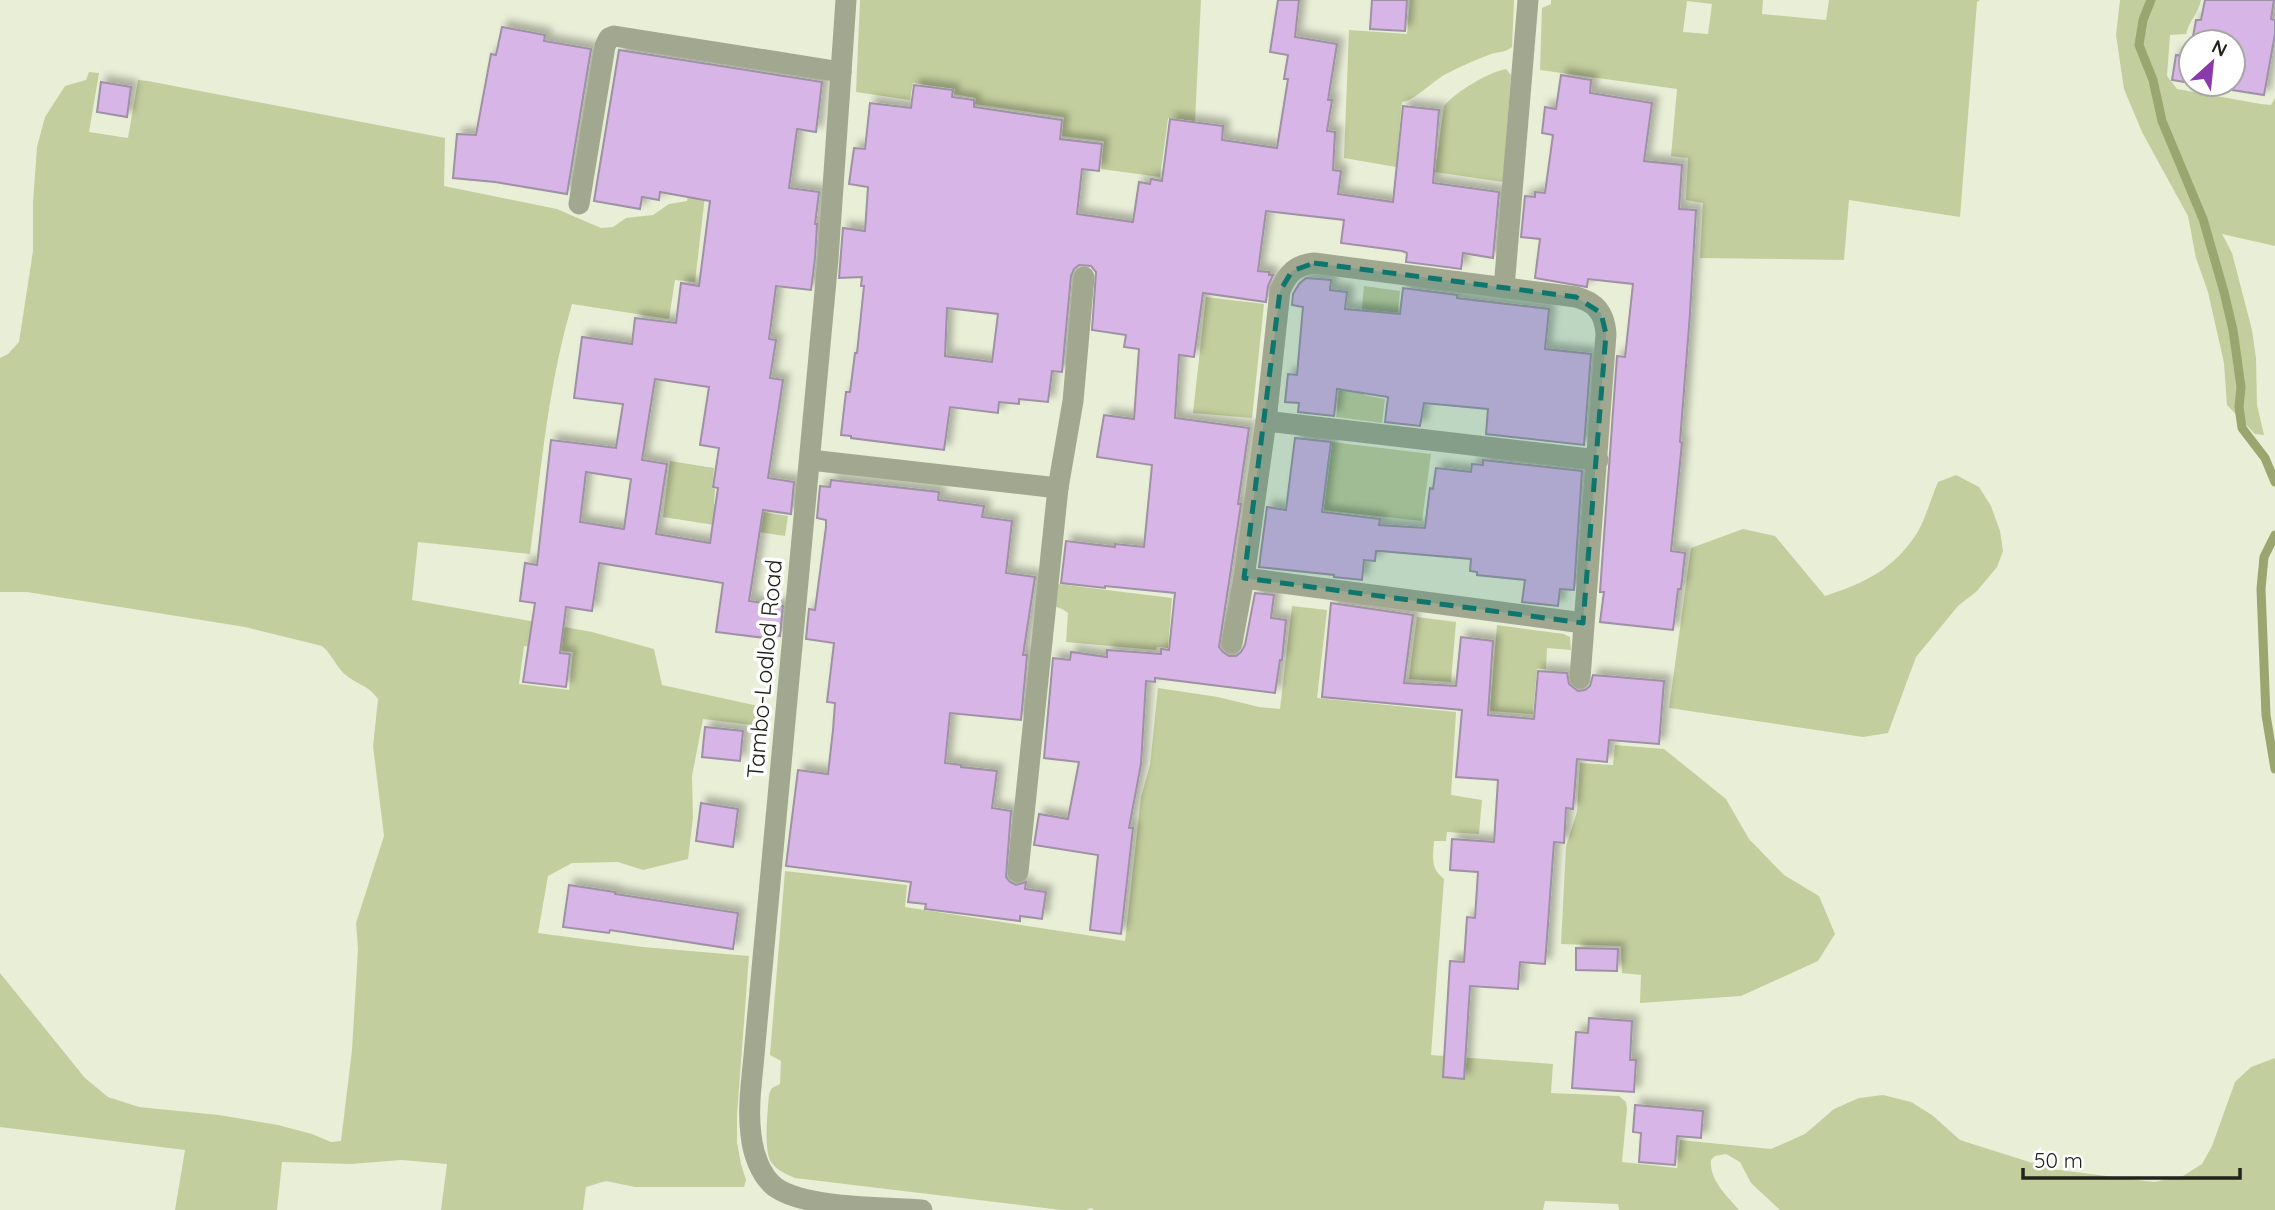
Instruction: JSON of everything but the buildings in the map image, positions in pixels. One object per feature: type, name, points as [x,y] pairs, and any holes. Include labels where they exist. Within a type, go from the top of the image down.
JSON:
[{"type":"street","name":"Tambo-Lodlod Road","points":[[846,0],[828,259],[750,1133],[769,1192],[822,1202],[922,1210]]},
{"type":"street","points":[[1504,288],[1528,0]]},
{"type":"street","points":[[579,204],[605,46],[609,38],[618,36],[841,72]]},
{"type":"street","points":[[1232,643],[1266,421],[1280,291],[1284,280],[1292,271],[1303,264],[1314,263],[1584,299],[1601,313],[1606,334],[1580,677]]},
{"type":"street","points":[[1018,872],[1058,488],[1073,401],[1084,277]]},
{"type":"street","points":[[1266,421],[1598,460]]},
{"type":"street","points":[[810,460],[1058,488]]},
{"type":"street","points":[[1244,578],[1583,623]]},
{"type":"highlighted area","points":[[1314,263],[1576,297],[1601,313],[1606,334],[1583,623],[1244,578],[1280,291],[1292,271]]},
{"type":"green space","points":[[860,0],[1201,0],[1195,121],[1168,118],[1160,177],[1101,169],[1104,141],[1062,136],[1064,117],[975,104],[976,98],[954,94],[955,89],[913,83],[910,100],[856,92]]},
{"type":"green space","points":[[1410,0],[1514,0],[1512,47],[1450,72],[1402,102],[1396,167],[1344,158],[1349,30],[1407,34]]},
{"type":"green space","points":[[1551,0],[1763,0],[1762,14],[1826,20],[1829,0],[1980,0],[1977,2],[1960,217],[1849,200],[1844,260],[1700,258],[1703,203],[1686,200],[1688,158],[1671,156],[1677,89],[1540,70],[1542,8],[1551,4]],"holes":[[[1687,1],[1712,4],[1708,34],[1683,32]]]},
{"type":"green space","points":[[2120,0],[2201,0],[2188,28],[2177,28],[2177,35],[2170,35],[2167,76],[2177,89],[2177,98],[2227,98],[2271,105],[2275,98],[2275,246],[2222,234],[2232,253],[2252,330],[2256,358],[2257,405],[2264,435],[2255,434],[2227,405],[2224,363],[2208,292],[2196,258],[2188,216],[2142,132],[2124,89],[2116,35]]},
{"type":"green space","points":[[1506,69],[1511,75],[1503,182],[1435,172],[1444,106],[1473,83]]},
{"type":"green space","points":[[89,72],[99,73],[89,132],[128,138],[138,80],[148,81],[445,138],[444,186],[557,209],[601,228],[613,227],[626,218],[653,215],[669,204],[687,201],[694,166],[708,170],[695,282],[675,280],[669,319],[572,304],[551,397],[530,554],[418,542],[412,600],[592,632],[654,649],[662,685],[763,707],[761,726],[703,719],[692,776],[693,818],[688,859],[643,870],[618,862],[572,863],[548,876],[538,933],[643,947],[749,956],[737,1115],[737,1142],[746,1180],[744,1187],[635,1187],[606,1181],[586,1187],[583,1210],[441,1210],[447,1164],[402,1160],[350,1164],[282,1162],[277,1210],[175,1210],[185,1150],[0,1127],[0,973],[85,1078],[108,1097],[139,1107],[219,1115],[278,1125],[331,1142],[341,1141],[352,1050],[358,949],[356,923],[384,836],[373,746],[378,699],[367,688],[343,673],[322,646],[245,627],[27,592],[0,592],[0,358],[19,342],[33,251],[37,147],[45,117],[65,86],[86,80]],"holes":[[[524,646],[573,652],[569,690],[519,684]]]},
{"type":"green space","points":[[1364,286],[1400,291],[1397,321],[1367,377],[1364,395],[1385,399],[1382,423],[1336,417],[1343,357],[1360,331]]},
{"type":"green space","points":[[1206,297],[1264,304],[1252,418],[1193,413]]},
{"type":"green space","points":[[1332,442],[1431,454],[1422,521],[1324,510]]},
{"type":"green space","points":[[670,461],[714,468],[714,504],[788,516],[785,536],[663,517]]},
{"type":"green space","points":[[1956,475],[1979,487],[1991,506],[2000,531],[2003,551],[1997,567],[1977,591],[1958,606],[1916,657],[1888,733],[1863,737],[1669,708],[1691,548],[1743,529],[1775,536],[1825,596],[1866,580],[1899,556],[1917,533],[1938,482]]},
{"type":"green space","points":[[1058,584],[1172,598],[1168,648],[1157,647],[1156,650],[1066,642],[1068,613],[1056,607]]},
{"type":"green space","points":[[1292,606],[1327,610],[1317,698],[1456,712],[1451,795],[1482,800],[1479,834],[1447,832],[1446,841],[1434,841],[1434,866],[1444,879],[1431,1055],[1553,1064],[1551,1093],[1619,1096],[1626,1102],[1627,1109],[1622,1162],[1677,1168],[1680,1140],[1771,1149],[1805,1134],[1834,1109],[1859,1098],[1883,1095],[1911,1102],[1932,1115],[1960,1140],[2051,1169],[2154,1182],[2183,1176],[2202,1164],[2212,1146],[2235,1082],[2251,1067],[2275,1058],[2275,1210],[1780,1210],[1751,1183],[1740,1162],[1726,1154],[1715,1156],[1711,1160],[1711,1167],[1720,1187],[1739,1210],[1619,1210],[1618,1204],[1545,1201],[1543,1210],[1061,1210],[795,1178],[776,1167],[771,1162],[767,1148],[767,1129],[769,1094],[772,1088],[780,1084],[781,1061],[770,1055],[785,871],[907,885],[905,907],[1125,941],[1141,797],[1150,765],[1158,688],[1280,709]]},
{"type":"green space","points":[[1417,617],[1456,622],[1451,682],[1409,679]]},
{"type":"green space","points":[[1497,625],[1570,637],[1571,650],[1547,648],[1546,669],[1537,669],[1533,714],[1490,711]]},
{"type":"green space","points":[[1615,745],[1664,749],[1726,799],[1749,839],[1784,875],[1819,896],[1835,934],[1818,961],[1741,996],[1640,1003],[1641,975],[1622,973],[1621,946],[1561,944],[1566,846],[1577,812],[1580,763],[1613,765]]},
{"type":"waterway","points":[[2151,0],[2143,20],[2139,45],[2153,80],[2162,121],[2203,219],[2224,292],[2233,330],[2241,387],[2239,407],[2242,428],[2265,458],[2275,482]]},
{"type":"waterway","points":[[2275,535],[2264,557],[2261,589],[2266,715],[2275,769]]}]
